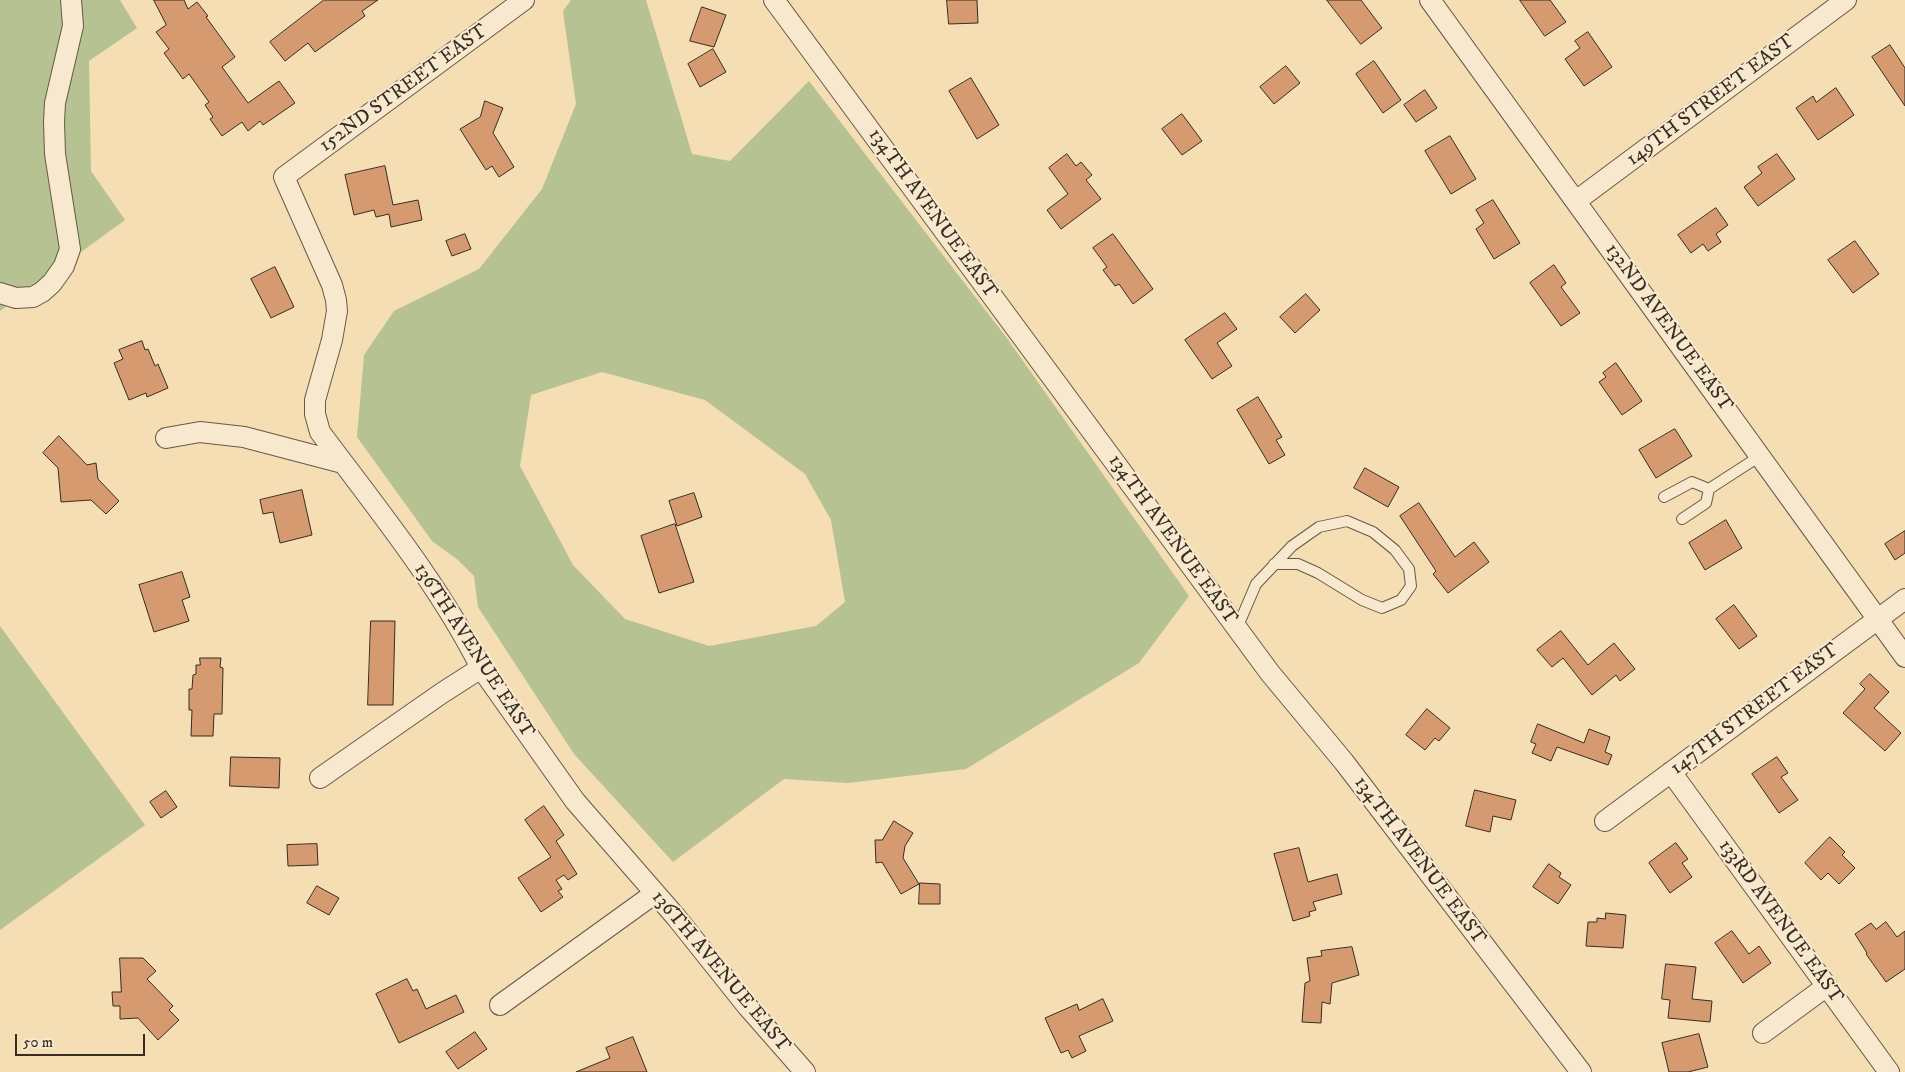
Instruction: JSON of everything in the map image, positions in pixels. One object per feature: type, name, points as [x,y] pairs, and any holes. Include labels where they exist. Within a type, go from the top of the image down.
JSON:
[{"type":"street","points":[[0,293],[16,298],[33,297],[42,292],[52,283],[64,266],[70,248],[55,154],[54,103],[74,26],[71,0]]},
{"type":"street","name":"152ND STREET EAST","points":[[284,177],[524,0]]},
{"type":"street","name":"134TH AVENUE EAST","points":[[774,0],[1270,673],[1344,762],[1581,1072]]},
{"type":"street","name":"132ND AVENUE EAST","points":[[1430,0],[1905,657]]},
{"type":"street","name":"149TH STREET EAST","points":[[1576,201],[1846,0]]},
{"type":"street","name":"136TH AVENUE EAST","points":[[284,177],[332,285],[336,300],[337,311],[332,340],[315,400],[315,414],[320,432],[421,571],[471,648],[481,668],[575,801],[676,917],[747,1006],[805,1072]]},
{"type":"street","points":[[166,438],[200,432],[244,437],[276,447],[343,463]]},
{"type":"street","name":"147TH STREET EAST","points":[[1605,821],[1905,599]]},
{"type":"street","points":[[320,778],[481,668]]},
{"type":"street","name":"133RD AVENUE EAST","points":[[1671,772],[1889,1072]]},
{"type":"street","points":[[500,1005],[654,894]]},
{"type":"street","points":[[1763,1033],[1826,986]]},
{"type":"lane","points":[[1682,519],[1706,503],[1709,488],[1760,456]]},
{"type":"lane","points":[[1664,497],[1692,482],[1709,488]]},
{"type":"lane","points":[[1236,627],[1241,620],[1256,584],[1274,564],[1292,546],[1320,528],[1347,521],[1374,532],[1395,550],[1409,570],[1411,586],[1401,600],[1382,608],[1362,600],[1318,573],[1298,564],[1274,564]]},
{"type":"green space","points":[[0,0],[120,0],[137,28],[89,61],[91,171],[125,220],[0,311]]},
{"type":"green space","points":[[571,0],[646,0],[692,154],[730,161],[809,81],[1006,337],[1189,596],[1139,663],[966,769],[848,783],[784,779],[673,862],[574,754],[478,607],[474,576],[458,560],[432,541],[357,437],[364,355],[394,311],[479,269],[542,189],[576,104],[563,11]],"holes":[[[602,372],[705,400],[805,474],[831,520],[845,602],[816,626],[709,646],[625,619],[573,565],[520,466],[531,395]]]},
{"type":"green space","points":[[0,626],[145,825],[0,930]]},
{"type":"building","points":[[154,0],[184,0],[188,9],[197,2],[235,57],[222,67],[248,103],[279,81],[295,103],[263,125],[260,121],[248,131],[242,122],[222,136],[210,119],[213,117],[205,105],[209,102],[189,74],[183,79],[164,53],[169,49],[156,32],[166,25]]},
{"type":"building","points":[[324,0],[378,0],[362,11],[365,16],[315,52],[308,43],[285,61],[270,42]]},
{"type":"building","points":[[947,0],[977,0],[978,23],[949,24]]},
{"type":"building","points":[[1327,0],[1361,0],[1382,28],[1361,44]]},
{"type":"building","points":[[1520,0],[1550,0],[1566,22],[1545,36]]},
{"type":"building","points":[[702,7],[726,15],[714,47],[690,41]]},
{"type":"building","points":[[1588,32],[1612,67],[1584,86],[1565,59],[1580,48],[1575,41]]},
{"type":"building","points":[[1890,45],[1905,68],[1905,106],[1872,57]]},
{"type":"building","points":[[713,49],[726,72],[700,87],[688,64]]},
{"type":"building","points":[[1374,61],[1401,100],[1383,113],[1356,74]]},
{"type":"building","points":[[1286,66],[1300,83],[1274,104],[1260,87]]},
{"type":"building","points":[[971,78],[999,125],[977,139],[949,91]]},
{"type":"building","points":[[1836,88],[1854,115],[1818,140],[1796,108],[1813,96],[1816,102]]},
{"type":"building","points":[[1425,90],[1437,108],[1416,122],[1404,105]]},
{"type":"building","points":[[485,101],[503,108],[493,133],[514,167],[499,177],[492,166],[486,170],[460,129],[480,117]]},
{"type":"building","points":[[1182,114],[1202,141],[1182,155],[1162,129]]},
{"type":"building","points":[[1450,136],[1476,179],[1451,194],[1425,151]]},
{"type":"building","points":[[1067,154],[1076,166],[1081,162],[1092,175],[1086,180],[1101,199],[1061,229],[1047,210],[1068,194],[1049,168]]},
{"type":"building","points":[[1777,154],[1795,179],[1758,206],[1744,187],[1762,173],[1758,167]]},
{"type":"building","points":[[385,166],[393,205],[418,200],[422,220],[391,227],[389,214],[376,217],[374,210],[354,215],[345,175]]},
{"type":"building","points":[[1493,200],[1520,243],[1494,259],[1476,229],[1484,223],[1476,210]]},
{"type":"building","points":[[1716,208],[1728,225],[1716,234],[1721,242],[1708,251],[1703,244],[1691,253],[1678,235]]},
{"type":"building","points":[[465,234],[471,249],[452,256],[446,241]]},
{"type":"building","points":[[1113,234],[1153,289],[1133,304],[1119,284],[1115,286],[1103,270],[1107,267],[1093,248]]},
{"type":"building","points":[[1855,241],[1879,274],[1853,293],[1828,260]]},
{"type":"building","points":[[1554,265],[1566,283],[1561,287],[1580,313],[1561,326],[1530,283]]},
{"type":"building","points":[[275,267],[294,307],[271,318],[251,279]]},
{"type":"building","points":[[1306,294],[1320,310],[1295,333],[1280,317]]},
{"type":"building","points":[[1225,313],[1237,329],[1217,343],[1232,366],[1212,379],[1185,340]]},
{"type":"building","points":[[142,341],[145,350],[148,349],[155,366],[158,364],[168,388],[147,397],[146,393],[129,400],[114,363],[123,359],[119,350]]},
{"type":"building","points":[[1616,363],[1642,401],[1622,415],[1599,382],[1606,377],[1603,373]]},
{"type":"building","points":[[1258,397],[1282,437],[1276,440],[1285,455],[1269,464],[1237,410]]},
{"type":"building","points":[[1675,429],[1692,456],[1656,478],[1639,450]]},
{"type":"building","points":[[59,436],[87,465],[96,463],[98,479],[119,501],[106,514],[91,500],[61,502],[58,468],[43,453]]},
{"type":"building","points":[[1365,468],[1399,487],[1388,507],[1354,488]]},
{"type":"building","points":[[302,490],[312,535],[280,543],[273,512],[263,514],[260,500]]},
{"type":"building","points":[[694,493],[702,517],[677,526],[669,501]]},
{"type":"building","points":[[1419,503],[1455,557],[1474,542],[1489,562],[1448,593],[1433,574],[1436,571],[1400,516]]},
{"type":"building","points":[[1726,520],[1742,548],[1705,570],[1689,543]]},
{"type":"building","points":[[675,524],[694,582],[659,593],[641,536]]},
{"type":"building","points":[[1905,531],[1905,553],[1895,560],[1885,544]]},
{"type":"building","points":[[182,572],[190,597],[182,600],[189,621],[154,632],[139,585]]},
{"type":"building","points":[[1734,605],[1757,636],[1739,649],[1716,619]]},
{"type":"building","points":[[371,621],[395,621],[393,705],[368,705]]},
{"type":"building","points":[[1561,631],[1588,665],[1614,643],[1635,669],[1620,681],[1616,675],[1592,695],[1563,658],[1552,667],[1537,650]]},
{"type":"building","points":[[200,658],[221,658],[220,667],[223,668],[222,714],[214,714],[213,736],[191,736],[192,710],[189,710],[189,689],[192,689],[193,675],[196,674],[196,665],[200,665]]},
{"type":"building","points":[[1870,674],[1889,692],[1874,708],[1901,733],[1885,751],[1843,713],[1865,689],[1860,684]]},
{"type":"building","points":[[1427,709],[1450,728],[1439,741],[1435,738],[1425,750],[1406,735]]},
{"type":"building","points":[[1538,724],[1584,743],[1589,729],[1610,737],[1605,752],[1612,755],[1608,765],[1557,747],[1551,761],[1532,753],[1536,744],[1531,742]]},
{"type":"building","points":[[231,757],[280,758],[279,788],[230,786]]},
{"type":"building","points":[[1777,757],[1788,773],[1781,777],[1798,800],[1779,813],[1752,774]]},
{"type":"building","points":[[1475,790],[1516,800],[1511,820],[1493,816],[1490,832],[1466,826]]},
{"type":"building","points":[[166,791],[177,807],[161,818],[150,802]]},
{"type":"building","points":[[544,806],[564,835],[556,841],[577,874],[568,880],[564,875],[556,880],[562,889],[558,891],[563,897],[541,912],[518,878],[551,857],[525,820]]},
{"type":"building","points":[[894,821],[913,833],[905,846],[903,858],[919,884],[901,894],[882,862],[876,863],[875,840],[882,840]]},
{"type":"building","points":[[1830,837],[1845,852],[1842,855],[1855,868],[1839,884],[1828,873],[1821,880],[1805,863]]},
{"type":"building","points":[[1676,843],[1688,859],[1682,863],[1692,877],[1670,893],[1649,863]]},
{"type":"building","points":[[317,844],[318,865],[288,866],[287,845]]},
{"type":"building","points":[[1299,848],[1308,882],[1337,874],[1342,894],[1313,902],[1316,910],[1309,912],[1310,916],[1293,921],[1274,854]]},
{"type":"building","points":[[1549,864],[1561,873],[1559,877],[1571,885],[1558,904],[1533,887]]},
{"type":"building","points":[[920,883],[940,884],[940,904],[919,904]]},
{"type":"building","points":[[317,886],[339,898],[329,915],[307,903]]},
{"type":"building","points":[[1606,913],[1626,915],[1623,948],[1586,946],[1588,922],[1597,922],[1597,918],[1605,919]]},
{"type":"building","points":[[1886,922],[1897,937],[1905,931],[1905,969],[1886,982],[1866,954],[1855,934],[1871,923],[1876,929]]},
{"type":"building","points":[[1732,931],[1749,954],[1759,946],[1771,963],[1743,983],[1715,943]]},
{"type":"building","points":[[1352,947],[1359,975],[1332,983],[1330,1004],[1322,1002],[1321,1023],[1302,1022],[1305,983],[1310,981],[1307,958],[1322,956],[1321,951]]},
{"type":"building","points":[[120,958],[143,958],[156,971],[147,979],[173,1006],[169,1010],[179,1020],[158,1040],[138,1018],[120,1019],[120,1006],[113,1006],[112,992],[121,992]]},
{"type":"building","points":[[1666,964],[1696,967],[1692,999],[1712,1001],[1710,1022],[1668,1018],[1670,1000],[1662,999]]},
{"type":"building","points":[[407,979],[413,991],[417,989],[426,1009],[456,995],[464,1012],[399,1043],[376,994]]},
{"type":"building","points":[[1103,999],[1113,1021],[1079,1036],[1086,1051],[1072,1058],[1068,1050],[1061,1053],[1045,1018],[1077,1004],[1079,1010]]},
{"type":"building","points":[[475,1032],[487,1049],[458,1069],[446,1052]]},
{"type":"building","points":[[1699,1034],[1708,1067],[1688,1072],[1669,1072],[1662,1043]]},
{"type":"building","points":[[633,1037],[647,1072],[576,1072],[610,1058],[606,1048]]}]
